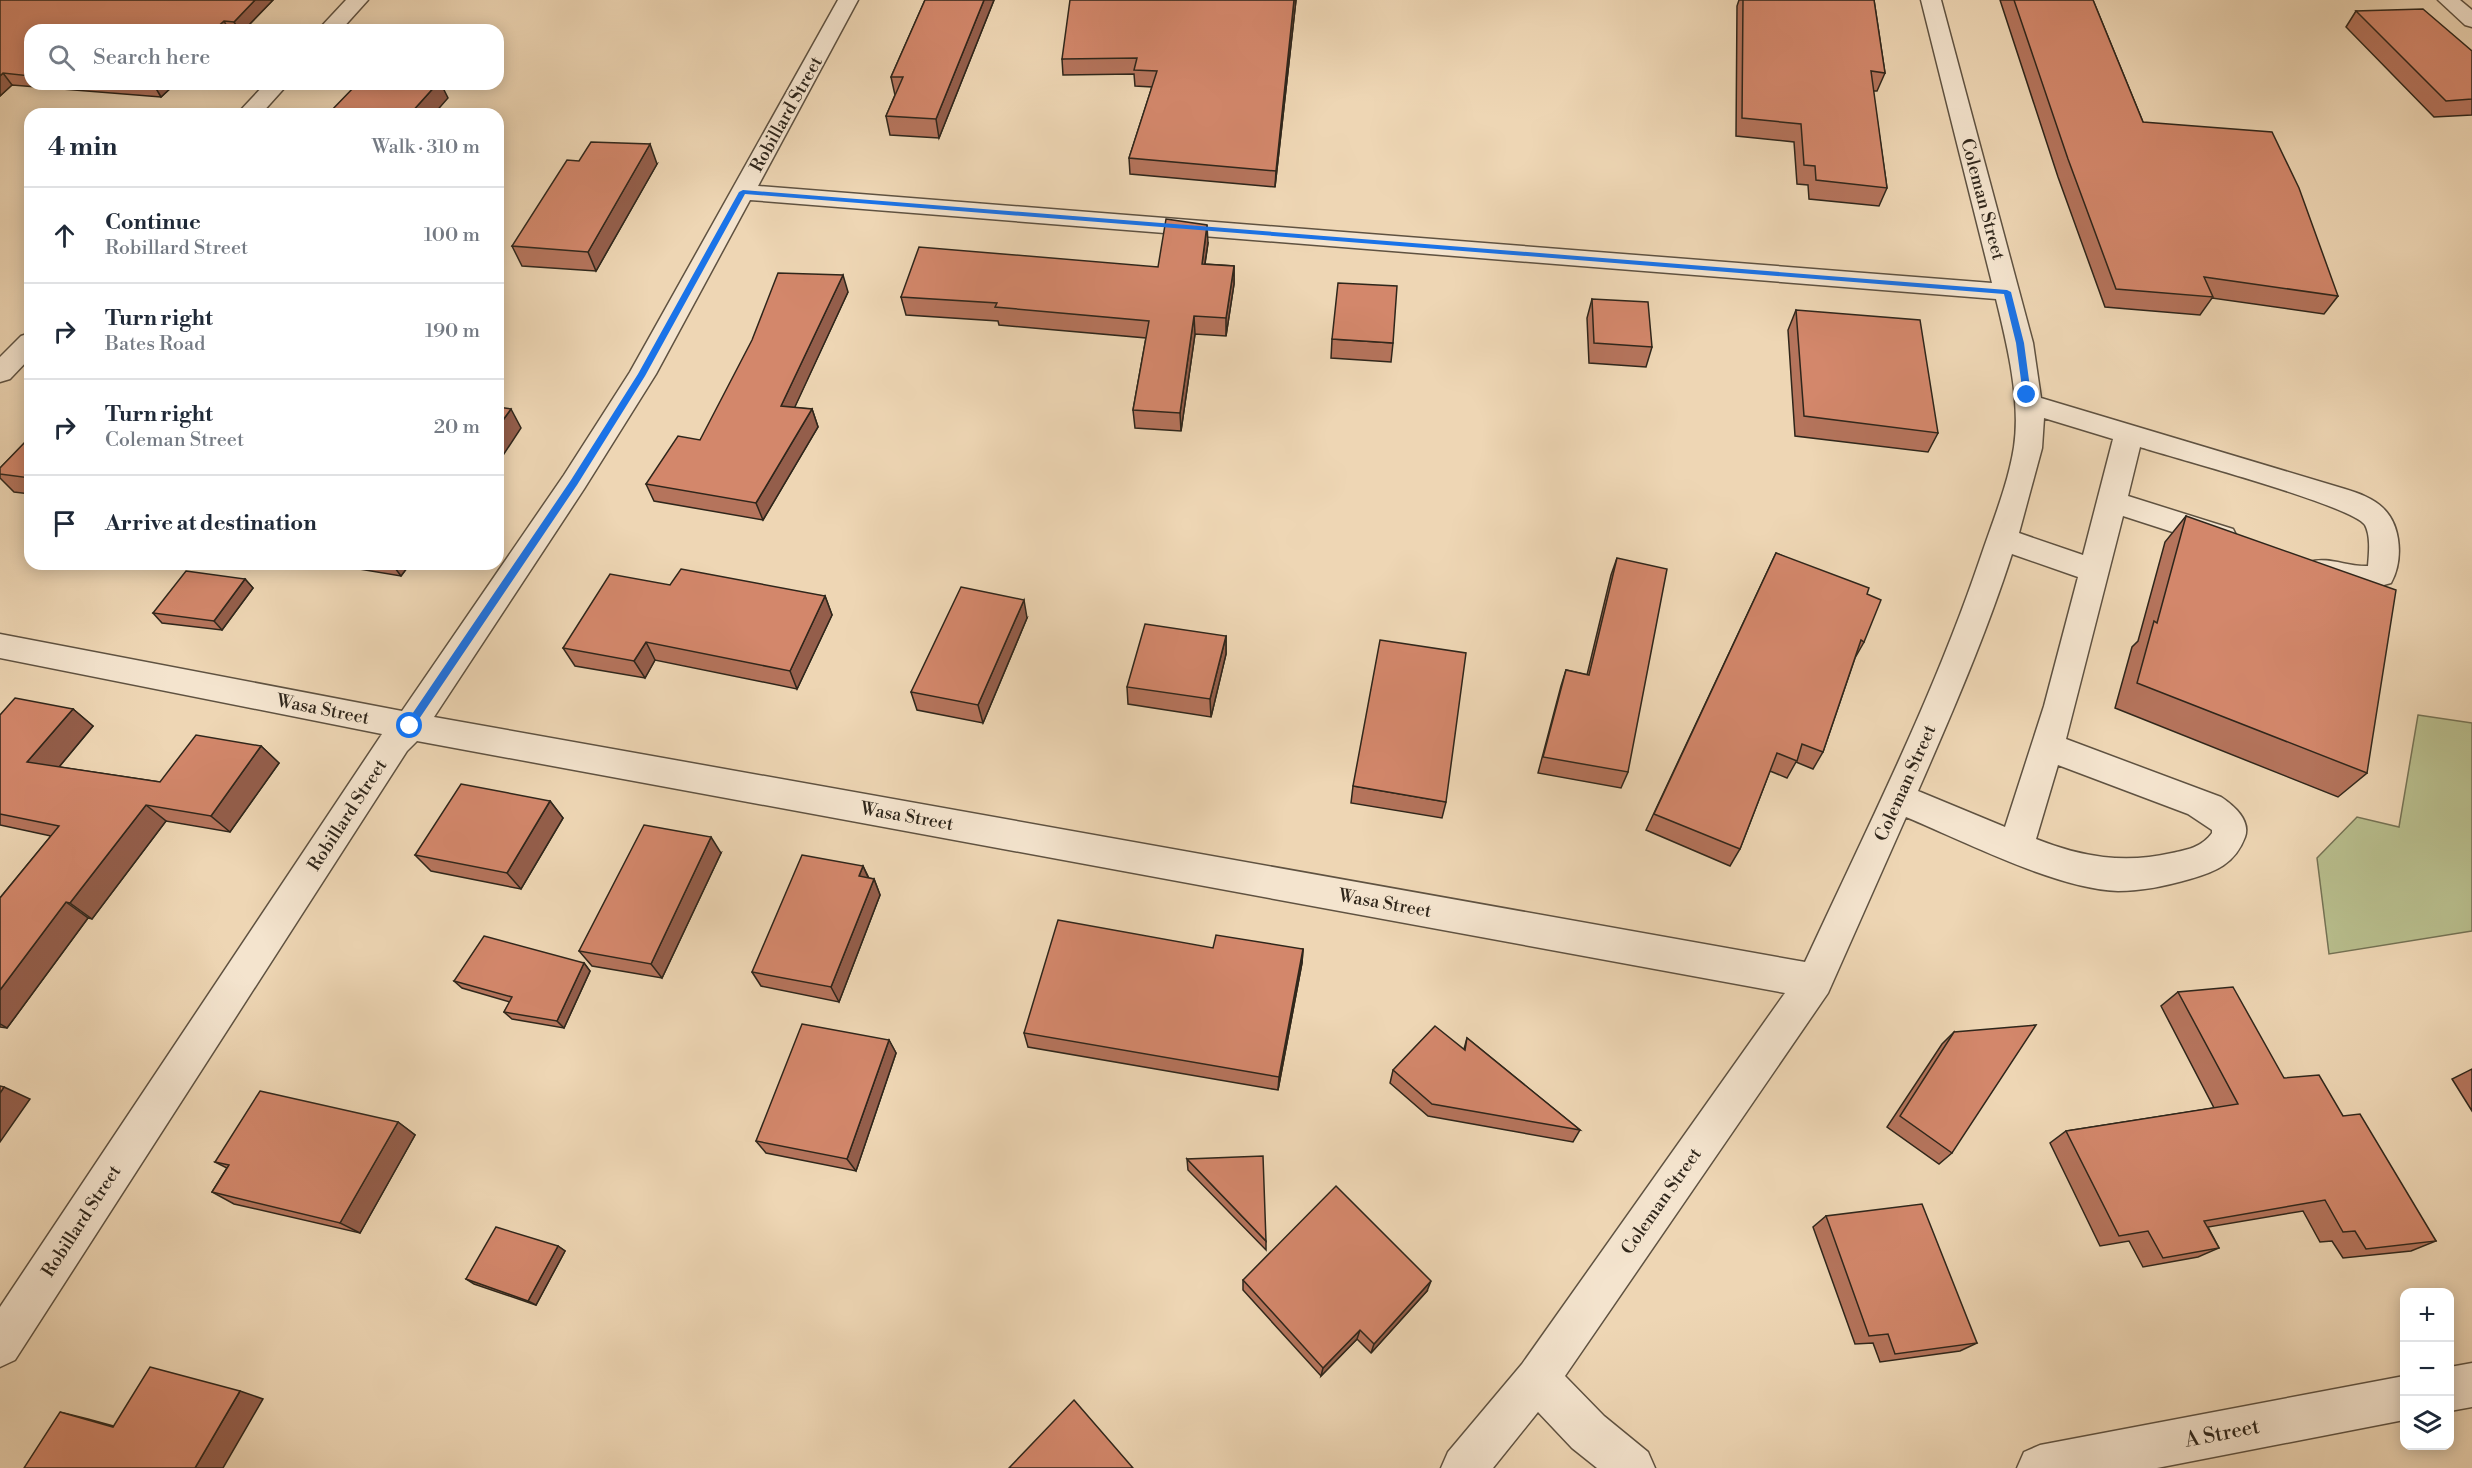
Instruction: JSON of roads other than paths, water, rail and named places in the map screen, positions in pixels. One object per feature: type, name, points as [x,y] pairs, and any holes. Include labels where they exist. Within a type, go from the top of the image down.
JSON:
[{"type":"street","points":[[335,24],[358,0]]},
{"type":"street","name":"Robillard Street","points":[[0,1345],[389,751],[410,726],[574,483],[630,394],[848,0]]},
{"type":"street","name":"Coleman Street","points":[[1464,1468],[1537,1379],[1815,981],[1935,715],[1981,602],[2002,539],[2028,448],[2030,421],[2020,343],[1931,0]]},
{"type":"street","points":[[2448,0],[2472,21]]},
{"type":"street","points":[[254,108],[271,90]]},
{"type":"street","points":[[743,192],[2007,292]]},
{"type":"street","points":[[0,373],[24,348]]},
{"type":"street","points":[[2028,404],[2353,502],[2375,516],[2382,524],[2385,535],[2383,570],[2380,575],[2372,578],[2335,575],[2292,560]]},
{"type":"street","points":[[2016,848],[2047,746],[2095,571],[2129,433]]},
{"type":"street","points":[[2112,502],[2248,546]]},
{"type":"street","points":[[2002,539],[2095,571]]},
{"type":"street","name":"Wasa Street","points":[[0,646],[410,726],[1815,981]]},
{"type":"street","points":[[1898,798],[2070,869],[2098,875],[2130,876],[2160,872],[2210,857],[2222,848],[2230,836],[2225,819],[2201,804],[2047,746]]},
{"type":"street","points":[[1537,1379],[1588,1432],[1632,1468]]},
{"type":"street","points":[[2454,1388],[2472,1385]]},
{"type":"street","name":"A Street","points":[[2040,1468],[2400,1399]]}]
